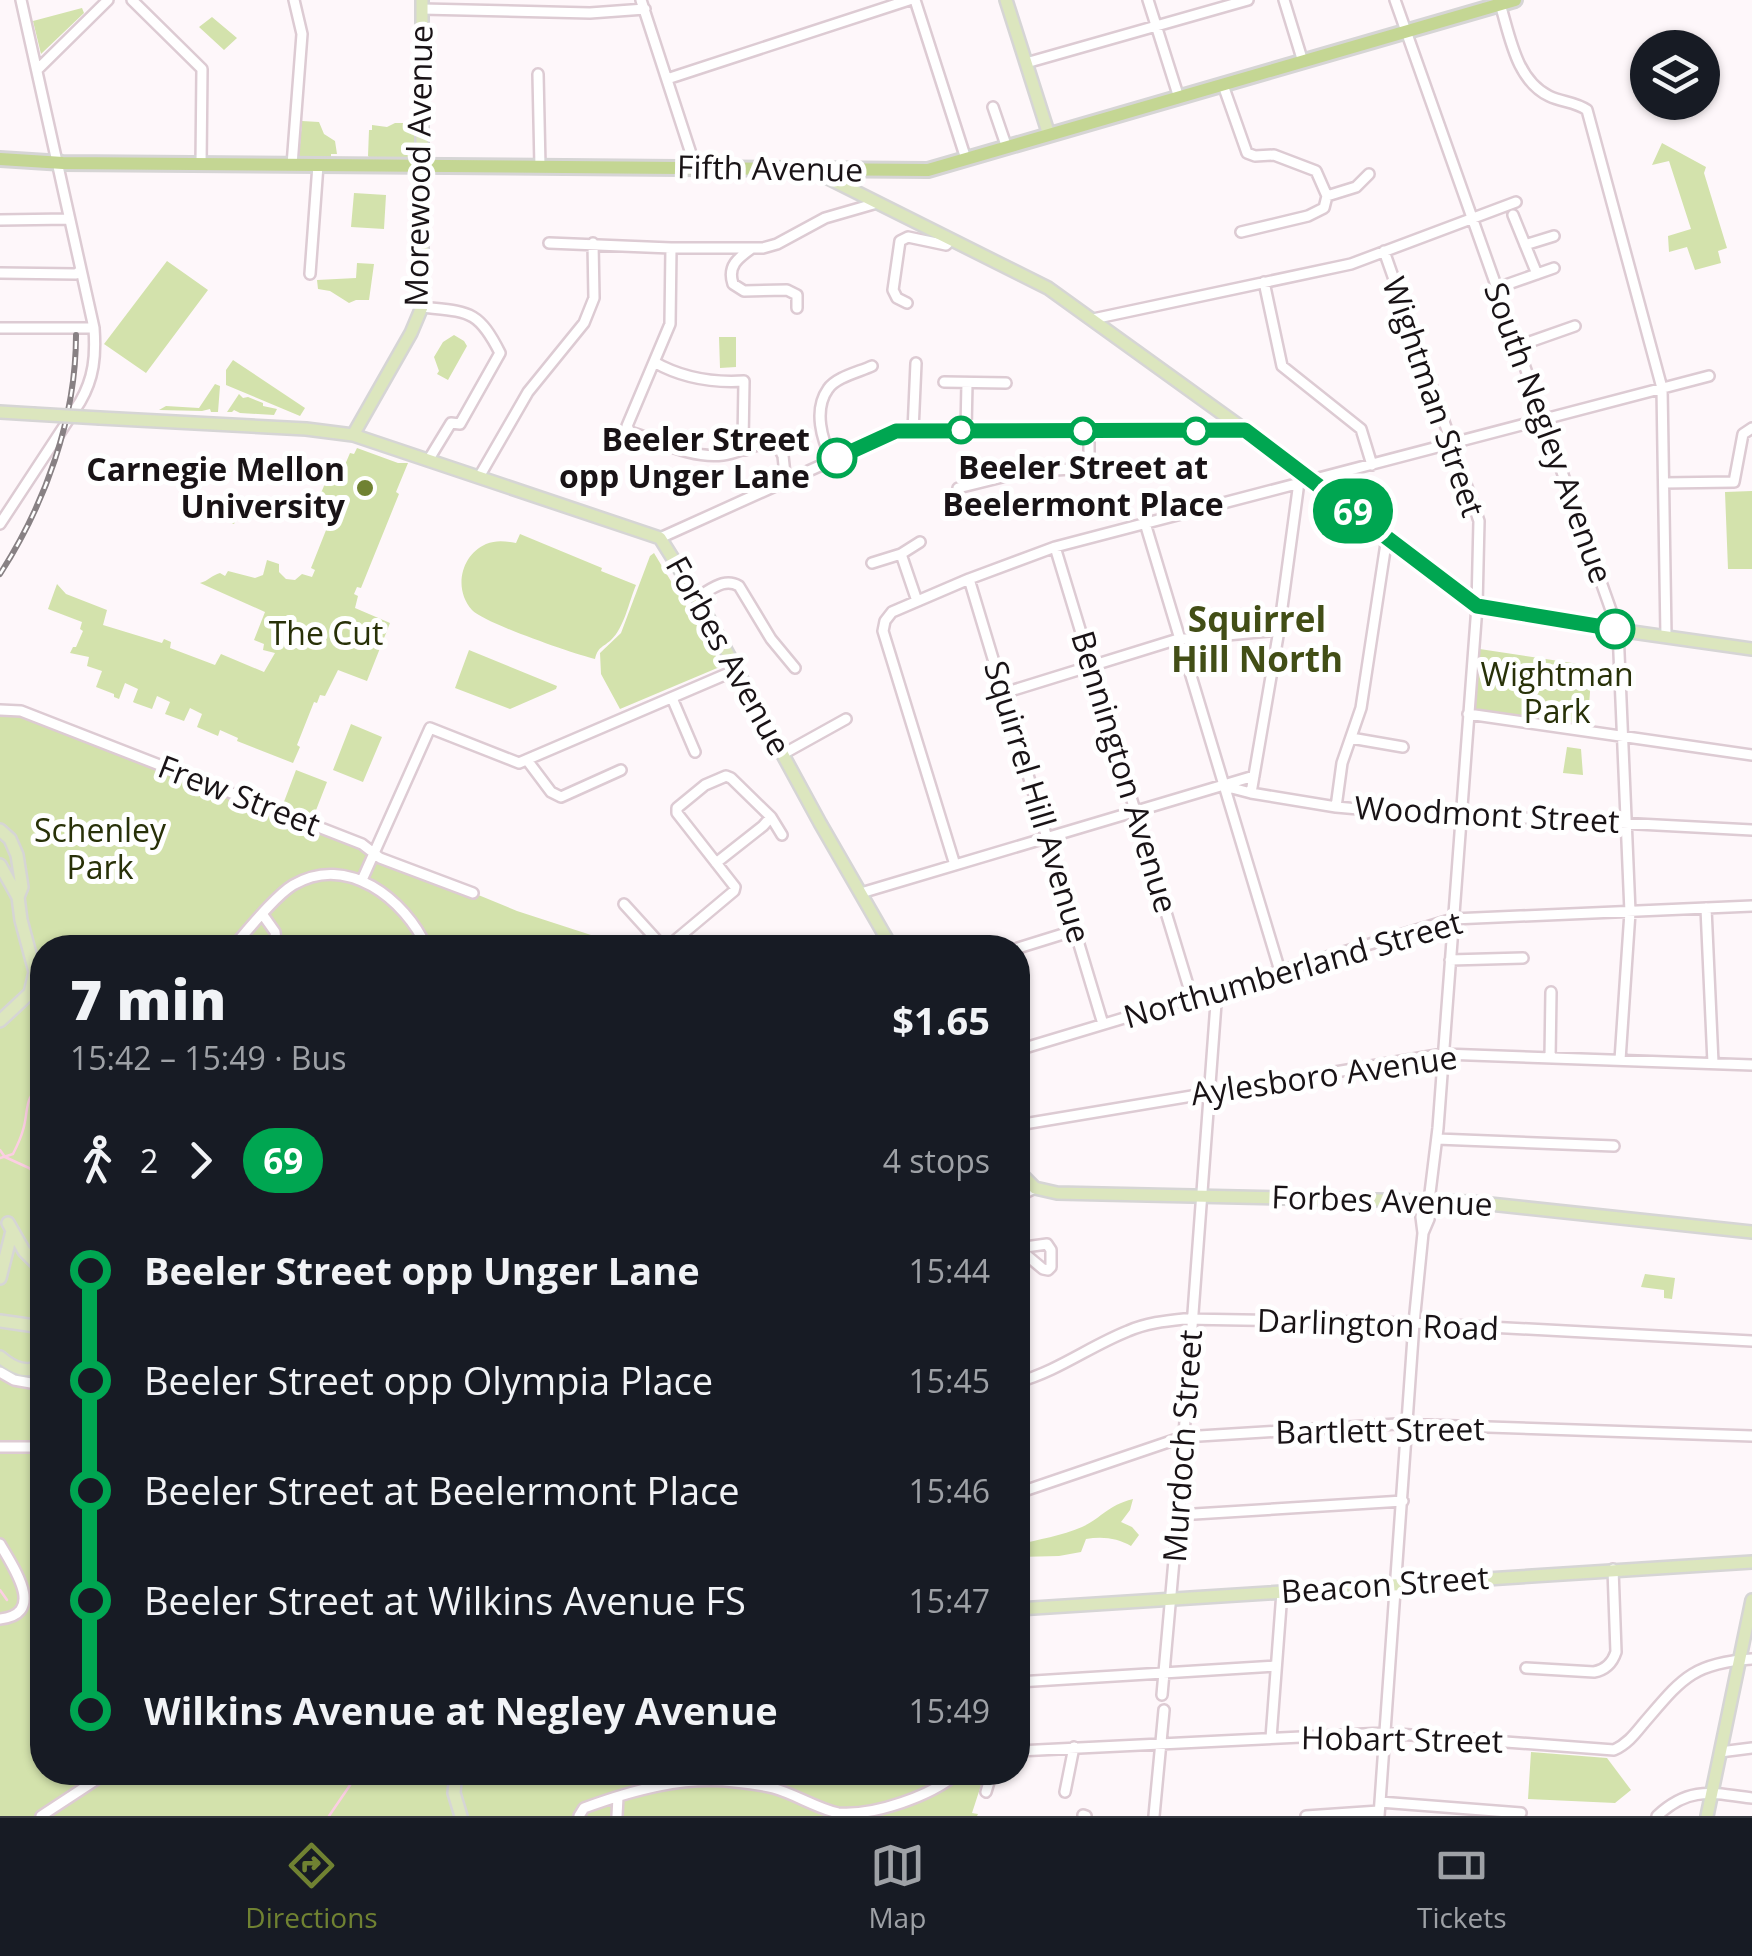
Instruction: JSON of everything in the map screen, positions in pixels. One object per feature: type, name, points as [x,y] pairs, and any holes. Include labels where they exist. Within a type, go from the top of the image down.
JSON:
[{"type":"highway","name":"Fifth Avenue","points":[[0,159],[57,163],[928,170],[1515,0]]},
{"type":"main road","points":[[1006,0],[1050,135]]},
{"type":"main road","name":"Morewood Avenue","points":[[353,435],[422,307],[422,5]]},
{"type":"main road","points":[[812,170],[1048,288],[1245,430],[1305,481],[1477,606],[1752,648]]},
{"type":"main road","name":"Forbes Avenue","points":[[0,412],[353,435],[660,538],[697,596],[885,935]]},
{"type":"main road","points":[[0,830],[10,839],[17,855],[22,887],[18,897]]},
{"type":"main road","points":[[0,865],[18,897],[30,953]]},
{"type":"main road","points":[[0,1021],[30,997]]},
{"type":"main road","points":[[1030,1182],[1036,1188]]},
{"type":"main road","name":"Forbes Avenue","points":[[1036,1188],[1057,1192],[1470,1202],[1752,1232]]},
{"type":"main road","points":[[0,1278],[2,1250],[12,1231],[30,1257]]},
{"type":"main road","points":[[2,1250],[24,1251]]},
{"type":"main road","points":[[1,1318],[30,1323]]},
{"type":"main road","points":[[0,1357],[20,1369],[30,1370]]},
{"type":"main road","points":[[0,1365],[28,1376]]},
{"type":"main road","name":"Beacon Street","points":[[1030,1608],[1752,1562]]},
{"type":"main road","points":[[1707,1816],[1746,1659],[1752,1600]]},
{"type":"main road","points":[[455,1785],[460,1816]]},
{"type":"street","points":[[0,524],[88,387],[95,362],[94,328],[21,0]]},
{"type":"street","points":[[37,70],[108,0]]},
{"type":"street","points":[[132,0],[202,70],[201,164]]},
{"type":"street","points":[[292,165],[302,34],[294,0]]},
{"type":"street","points":[[667,79],[912,0],[966,159]]},
{"type":"street","points":[[1148,0],[1178,98]]},
{"type":"street","points":[[1026,63],[1248,0]]},
{"type":"street","points":[[1284,0],[1303,62]]},
{"type":"street","name":"South Negley Avenue","points":[[1395,0],[1618,630],[1630,912],[1620,1060]]},
{"type":"street","points":[[1500,4],[1517,59],[1531,83],[1544,94],[1587,110],[1662,388],[1666,636]]},
{"type":"street","points":[[422,5],[590,13],[643,5],[696,169]]},
{"type":"street","points":[[538,74],[540,167]]},
{"type":"street","points":[[1223,85],[1247,153],[1274,154],[1316,171],[1328,196],[1324,208],[1308,216],[1241,232]]},
{"type":"street","points":[[993,107],[1006,148]]},
{"type":"street","points":[[310,274],[318,165]]},
{"type":"street","points":[[1328,196],[1356,186],[1369,174]]},
{"type":"street","points":[[1094,319],[1351,264],[1516,202]]},
{"type":"street","points":[[550,242],[752,248],[777,244],[825,218],[877,204]]},
{"type":"street","points":[[1513,215],[1537,274]]},
{"type":"street","points":[[0,220],[70,219]]},
{"type":"street","points":[[1525,245],[1554,236]]},
{"type":"street","points":[[907,303],[892,290],[900,241],[908,237],[946,246],[951,240]]},
{"type":"street","points":[[479,477],[528,392],[584,323],[594,298],[593,243]]},
{"type":"street","points":[[671,248],[670,324],[627,426],[630,432],[692,453],[725,455],[768,442],[777,444],[784,456],[786,483]]},
{"type":"street","points":[[752,248],[732,268],[733,284],[744,291],[794,292],[798,308]]},
{"type":"street","name":"Wightman Street","points":[[1379,1810],[1414,1323],[1423,1232],[1430,1211],[1443,1054],[1477,606],[1478,521],[1384,251]]},
{"type":"street","points":[[1496,288],[1554,268]]},
{"type":"street","points":[[0,273],[76,274],[81,270]]},
{"type":"street","points":[[1264,282],[1282,366],[1361,428],[1372,465]]},
{"type":"street","points":[[422,307],[469,314],[487,326],[500,353],[460,424],[451,423],[429,459]]},
{"type":"street","points":[[1518,346],[1575,326]]},
{"type":"street","points":[[0,328],[94,328]]},
{"type":"street","points":[[654,362],[701,380],[744,381],[745,450]]},
{"type":"street","points":[[913,430],[916,364]]},
{"type":"street","points":[[832,460],[821,431],[822,404],[828,388],[872,366]]},
{"type":"street","points":[[954,865],[884,631],[885,620],[892,612],[1055,547],[1708,376]]},
{"type":"street","points":[[944,382],[1006,383]]},
{"type":"street","points":[[966,430],[967,383]]},
{"type":"street","points":[[1664,483],[1734,482],[1743,434],[1752,428]]},
{"type":"street","points":[[660,538],[896,431],[1245,430]]},
{"type":"street","points":[[958,488],[1022,472],[1089,468],[1090,431]]},
{"type":"street","points":[[1252,793],[1305,481]]},
{"type":"street","points":[[1145,523],[1280,971]]},
{"type":"street","points":[[1336,807],[1342,763],[1361,708],[1388,538]]},
{"type":"street","points":[[872,564],[920,542]]},
{"type":"street","name":"Bennington Avenue","points":[[1055,547],[1192,998]]},
{"type":"street","points":[[901,554],[917,601]]},
{"type":"street","name":"Squirrel Hill Avenue","points":[[969,579],[1103,1024]]},
{"type":"street","points":[[697,596],[722,583],[739,586],[772,639],[796,668]]},
{"type":"street","points":[[1004,693],[1180,640],[1279,630]]},
{"type":"street","points":[[362,880],[430,728],[520,763],[736,670]]},
{"type":"street","points":[[672,698],[695,752]]},
{"type":"street","name":"Frew Street","points":[[0,710],[21,711],[313,824],[362,844],[380,858],[473,893]]},
{"type":"street","points":[[1468,714],[1752,755]]},
{"type":"street","points":[[782,754],[846,719]]},
{"type":"street","points":[[1351,738],[1403,747]]},
{"type":"street","points":[[527,760],[557,797],[621,770]]},
{"type":"street","points":[[681,935],[734,891],[733,883],[677,814],[677,808],[705,785],[726,776],[770,817],[782,835]]},
{"type":"street","points":[[861,893],[1254,776]]},
{"type":"street","name":"Woodmont Street","points":[[1224,786],[1336,807],[1460,818],[1468,815],[1752,830]]},
{"type":"street","points":[[716,863],[770,817]]},
{"type":"street","points":[[244,935],[284,892],[308,878],[340,874],[372,885],[394,903],[420,935]]},
{"type":"street","points":[[624,904],[653,935]]},
{"type":"street","name":"Northumberland Street","points":[[1030,1046],[1453,919],[1752,906]]},
{"type":"street","points":[[1706,908],[1713,1063]]},
{"type":"street","points":[[263,915],[275,935]]},
{"type":"street","points":[[1030,944],[1076,930]]},
{"type":"street","points":[[1450,960],[1523,958]]},
{"type":"street","name":"Murdoch Street","points":[[1162,1695],[1217,990]]},
{"type":"street","points":[[1550,1058],[1551,992]]},
{"type":"street","name":"Aylesboro Avenue","points":[[1030,1123],[1443,1054],[1752,1065]]},
{"type":"street","points":[[1436,1139],[1614,1146]]},
{"type":"street","points":[[1030,1191],[1036,1188]]},
{"type":"street","name":"Darlington Road","points":[[1030,1378],[1129,1330],[1160,1321],[1414,1323],[1752,1341]]},
{"type":"street","points":[[0,1372],[14,1380],[30,1382]]},
{"type":"street","name":"Bartlett Street","points":[[1030,1489],[1184,1437],[1408,1425],[1752,1436]]},
{"type":"street","points":[[0,1447],[30,1447]]},
{"type":"street","points":[[1178,1515],[1402,1501]]},
{"type":"street","points":[[0,1544],[18,1575],[24,1596],[19,1612],[0,1619]]},
{"type":"street","points":[[1526,1668],[1594,1672],[1612,1662],[1616,1652],[1613,1570]]},
{"type":"street","points":[[1271,1738],[1282,1592]]},
{"type":"street","name":"Hobart Street","points":[[1030,1749],[1384,1733],[1614,1750],[1627,1743],[1688,1675],[1710,1665],[1746,1659]]},
{"type":"street","points":[[1030,1681],[1276,1666]]},
{"type":"street","points":[[1154,1816],[1164,1710]]},
{"type":"street","points":[[1065,1792],[1074,1747]]},
{"type":"street","points":[[1720,1752],[1752,1748]]},
{"type":"street","points":[[41,1816],[88,1785]]},
{"type":"street","points":[[579,1816],[584,1808],[664,1785]]},
{"type":"street","points":[[754,1785],[774,1788],[837,1813],[856,1815],[886,1810],[938,1785]]},
{"type":"street","points":[[986,1792],[988,1785]]},
{"type":"street","points":[[1657,1816],[1691,1794],[1752,1798]]},
{"type":"street","points":[[617,1816],[618,1797]]},
{"type":"street","points":[[1306,1816],[1379,1810],[1522,1813]]},
{"type":"green space","points":[[82,8],[84,13],[41,54],[33,21]]},
{"type":"green space","points":[[212,17],[237,38],[224,50],[199,27]]},
{"type":"green space","points":[[302,121],[319,122],[324,134],[335,141],[337,154],[331,154],[331,158],[299,157]]},
{"type":"green space","points":[[415,123],[415,159],[370,158],[372,125],[387,127]]},
{"type":"green space","points":[[1662,143],[1706,167],[1704,173],[1727,248],[1718,251],[1721,263],[1695,270],[1687,247],[1669,252],[1668,236],[1691,229],[1669,161],[1652,165]]},
{"type":"green space","points":[[354,193],[386,195],[384,229],[351,227]]},
{"type":"green space","points":[[167,261],[208,290],[146,373],[104,344]]},
{"type":"green space","points":[[357,263],[374,264],[369,300],[349,303],[330,291],[318,289],[317,280],[356,278]]},
{"type":"green space","points":[[454,335],[467,346],[448,380],[437,374],[434,357],[443,342]]},
{"type":"green space","points":[[719,337],[736,337],[736,367],[720,368]]},
{"type":"green space","points":[[233,360],[305,408],[300,416],[226,385],[226,370]]},
{"type":"green space","points":[[215,384],[220,386],[218,412],[159,410],[166,406],[199,408]]},
{"type":"green space","points":[[239,394],[277,409],[274,415],[227,412]]},
{"type":"green space","name":"The Cut","points":[[357,448],[408,463],[361,588],[357,587],[354,594],[358,596],[355,608],[390,623],[367,681],[338,670],[325,696],[320,695],[314,702],[293,763],[237,741],[238,738],[220,730],[218,736],[197,727],[202,714],[190,708],[184,721],[165,714],[170,702],[157,696],[152,709],[133,702],[138,689],[125,683],[119,699],[96,687],[102,671],[87,666],[89,657],[70,653],[83,631],[82,622],[48,609],[57,584],[66,594],[107,610],[103,625],[162,643],[164,639],[171,642],[170,648],[215,665],[221,654],[264,672],[275,653],[263,650],[264,644],[254,640],[265,612],[200,583],[220,573],[225,576],[228,571],[255,578],[263,575],[267,560],[279,564],[279,572],[286,579],[295,580],[302,574],[312,577],[315,570],[311,568],[336,505],[319,498],[333,464],[344,467]]},
{"type":"green space","points":[[1752,491],[1752,569],[1728,569],[1725,492]]},
{"type":"green space","points":[[221,502],[241,509],[234,524],[205,511],[212,504],[217,509]]},
{"type":"green space","points":[[520,534],[636,585],[619,629],[595,659],[493,622],[466,602],[462,573],[471,556],[490,543],[516,543]]},
{"type":"green space","points":[[654,553],[722,666],[620,709],[601,674],[600,653],[621,633]]},
{"type":"green space","name":"Wightman Park","points":[[1473,648],[1592,666],[1587,731],[1468,714]]},
{"type":"green space","points":[[469,650],[557,686],[556,689],[510,709],[455,688]]},
{"type":"green space","name":"Schenley Park","points":[[8,709],[517,911],[591,935],[30,935],[30,1785],[981,1785],[972,1813],[977,1816],[0,1816],[0,710]]},
{"type":"green space","points":[[351,724],[382,737],[363,782],[333,770]]},
{"type":"green space","points":[[1567,747],[1581,749],[1583,775],[1563,773]]},
{"type":"green space","points":[[296,770],[327,782],[313,818],[282,807]]},
{"type":"green space","points":[[1645,1274],[1675,1278],[1672,1299],[1664,1298],[1664,1290],[1641,1287]]},
{"type":"green space","points":[[1133,1499],[1121,1522],[1139,1535],[1131,1546],[1115,1539],[1092,1538],[1086,1539],[1081,1552],[1030,1557],[1030,1542],[1089,1524],[1116,1505]]},
{"type":"green space","points":[[1531,1752],[1607,1758],[1631,1790],[1615,1803],[1528,1799]]},
{"type":"waterway","points":[[0,1158],[13,1154],[30,1098]]},
{"type":"waterway","points":[[0,1150],[5,1157],[30,1169]]},
{"type":"waterway","points":[[0,1590],[7,1600]]},
{"type":"waterway","points":[[329,1816],[350,1785]]},
{"type":"railway","points":[[0,574],[31,519],[55,460],[70,398],[76,335]]},
{"type":"bus line","name":"69","points":[[837,458],[896,431],[1245,430],[1477,606],[1615,629]]},
{"type":"place","name":"Beeler Street at Beelermont Place","points":[[1083,431]]},
{"type":"place","name":"Beeler Street opp Unger Lane","points":[[837,458]]},
{"type":"place","name":"Carnegie Mellon University","points":[[365,488]]},
{"type":"district","name":"Squirrel Hill North","points":[[1257,640]]}]
